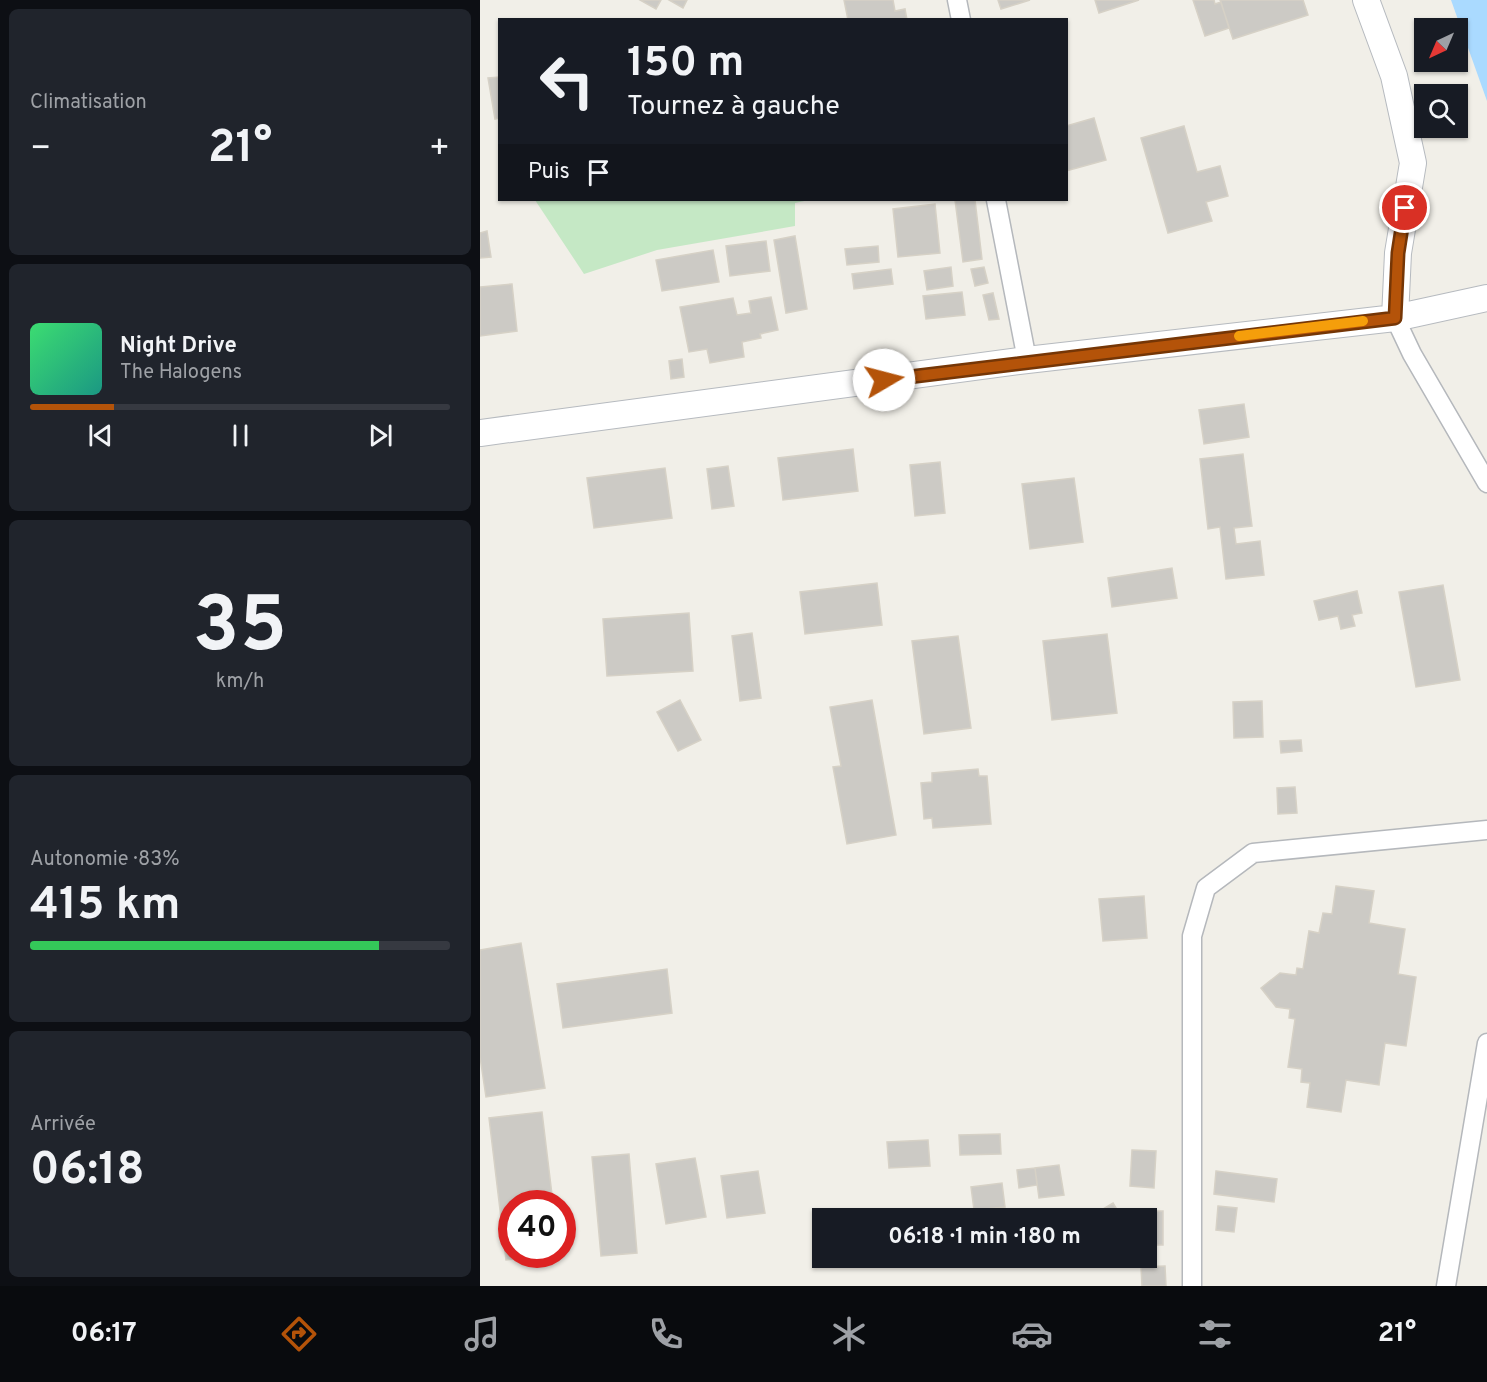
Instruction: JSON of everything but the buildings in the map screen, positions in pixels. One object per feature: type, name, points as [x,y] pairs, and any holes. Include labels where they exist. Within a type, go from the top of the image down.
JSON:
[{"type":"street","points":[[957,0],[961,18]]},
{"type":"street","points":[[1366,0],[1394,76],[1413,163],[1398,253],[1395,318],[1412,354],[1487,483]]},
{"type":"street","points":[[996,201],[1027,360]]},
{"type":"street","points":[[480,433],[1027,360],[1395,318],[1487,298]]},
{"type":"street","points":[[1192,1286],[1192,936],[1206,888],[1253,853],[1487,830]]},
{"type":"street","points":[[1446,1286],[1487,1044]]},
{"type":"green space","points":[[536,201],[804,201],[795,203],[795,226],[657,250],[584,274]]},
{"type":"water","points":[[1451,0],[1487,0],[1487,101],[1468,48],[1468,18],[1457,18]]},
{"type":"slow traffic","points":[[1239,336],[1363,321]]},
{"type":"route","points":[[884,380],[1027,360],[1395,318],[1398,253],[1405,208]]}]
